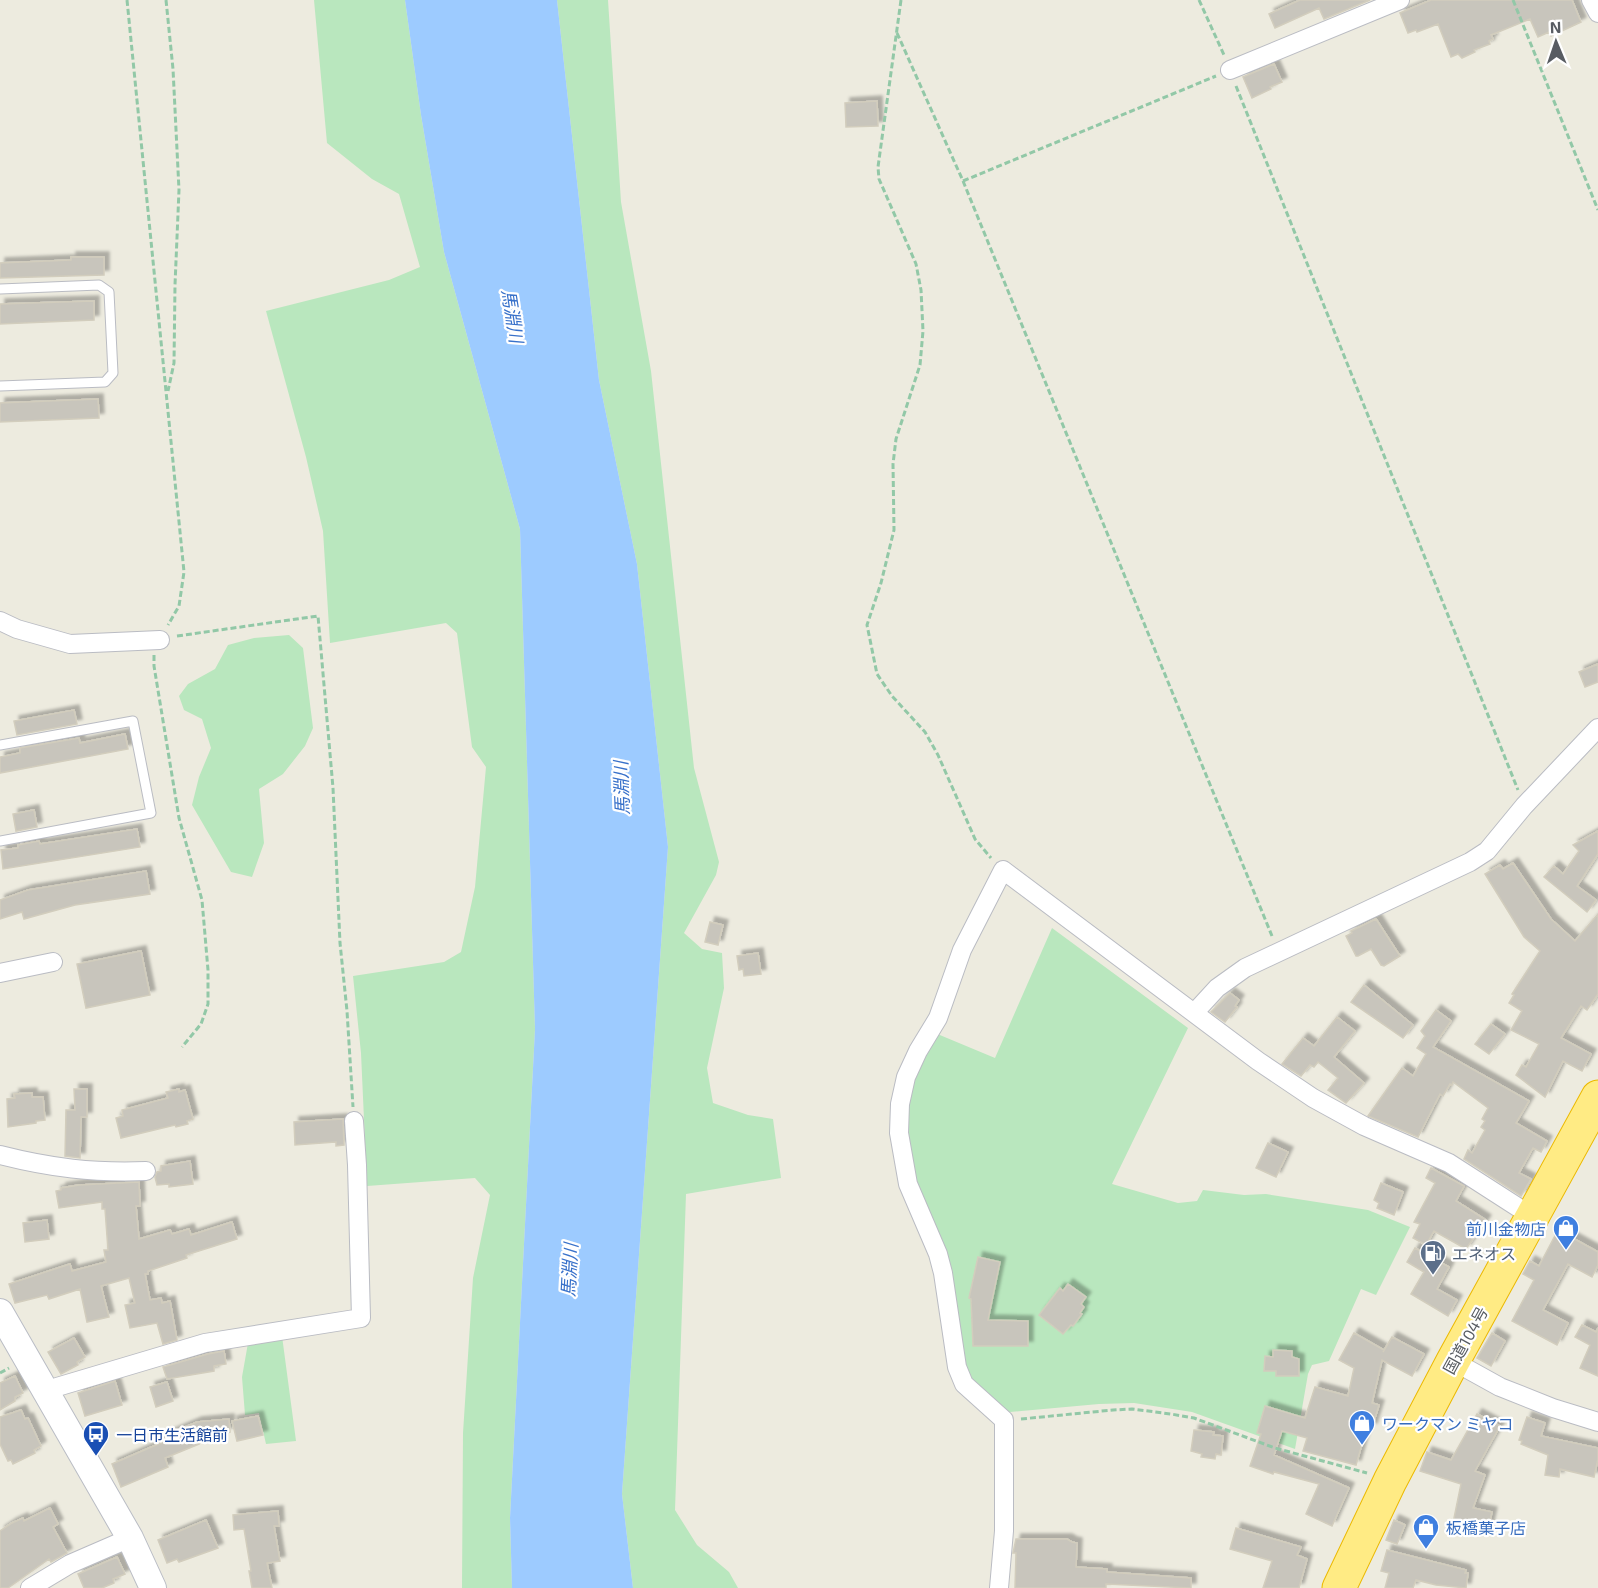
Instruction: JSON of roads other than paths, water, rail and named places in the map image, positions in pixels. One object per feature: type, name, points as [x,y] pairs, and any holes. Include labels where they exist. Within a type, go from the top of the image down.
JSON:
[{"type":"highway","name":"国道104号","points":[[1339,1588],[1390,1481],[1453,1360],[1598,1097]]},
{"type":"street","points":[[1230,70],[1400,0]]},
{"type":"street","points":[[1592,0],[1598,13]]},
{"type":"street","points":[[0,621],[17,629],[70,644],[160,640]]},
{"type":"street","points":[[1195,1012],[1216,988],[1245,968],[1470,862],[1487,851],[1524,806],[1597,734]]},
{"type":"street","points":[[999,1588],[1004,1531],[1004,1420],[964,1384],[957,1367],[943,1273],[938,1254],[908,1184],[899,1133],[900,1104],[906,1077],[918,1051],[938,1018],[962,950],[1003,870],[1258,1061],[1313,1098],[1364,1126],[1449,1163],[1533,1216]]},
{"type":"street","points":[[0,973],[54,962]]},
{"type":"street","points":[[46,1392],[205,1343],[361,1318],[354,1121]]},
{"type":"street","points":[[0,1155],[24,1162],[102,1172],[146,1171]]},
{"type":"street","points":[[0,1312],[130,1538],[153,1588]]},
{"type":"street","points":[[1453,1360],[1500,1387],[1553,1408],[1598,1422]]},
{"type":"street","points":[[30,1588],[70,1564],[130,1538]]},
{"type":"lane","points":[[0,289],[99,285],[109,292],[113,373],[105,382],[0,386]]},
{"type":"lane","points":[[0,745],[133,721],[151,813],[0,841]]},
{"type":"water","name":"馬淵川","points":[[405,0],[557,0],[599,380],[637,564],[668,847],[622,1494],[633,1588],[512,1588],[510,1518],[535,1029],[520,529],[444,252]]},
{"type":"place","name":"前川金物店","points":[[1566,1251]]},
{"type":"place","name":"エネオス","points":[[1433,1276]]},
{"type":"place","name":"ワークマン ミヤコ","points":[[1362,1446]]},
{"type":"place","name":"一日市生活館前","points":[[96,1457]]},
{"type":"place","name":"板橋菓子店","points":[[1426,1550]]}]
